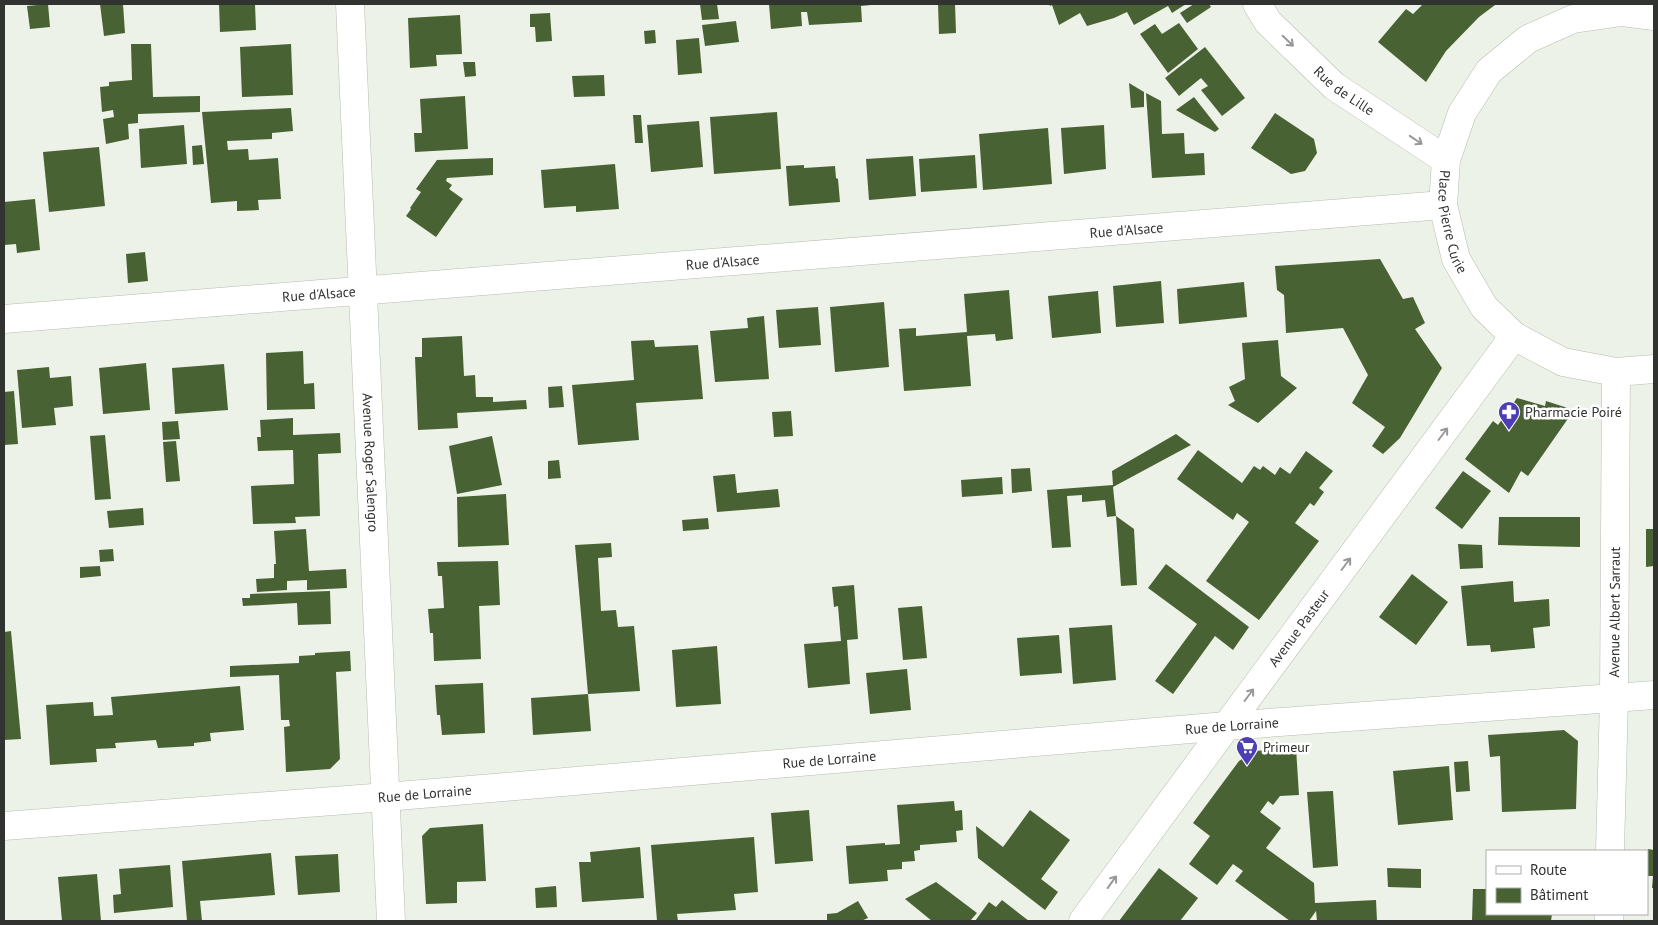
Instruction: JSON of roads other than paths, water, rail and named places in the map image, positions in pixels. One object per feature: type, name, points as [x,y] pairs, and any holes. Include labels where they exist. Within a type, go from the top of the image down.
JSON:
[{"type":"street","name":"Avenue Roger Salengro","points":[[350,4],[391,921]]},
{"type":"street","name":"Rue de Lille","points":[[1257,4],[1268,22],[1334,86],[1446,160]]},
{"type":"street","name":"Place Pierre Curie","points":[[1654,16],[1622,8],[1573,19],[1528,39],[1489,71],[1462,113],[1446,160],[1443,205],[1456,259],[1484,307],[1514,336],[1563,362],[1616,372],[1654,369]]},
{"type":"street","name":"Rue d'Alsace","points":[[4,319],[1443,205]]},
{"type":"street","name":"Avenue Pasteur","points":[[1083,921],[1514,336]]},
{"type":"street","name":"Avenue Albert Sarraut","points":[[1610,850],[1614,698],[1616,372]]},
{"type":"street","name":"Rue de Lorraine","points":[[4,826],[1226,726],[1654,695]]},
{"type":"place","name":"Pharmacie Poiré","points":[[1509,431]]},
{"type":"place","name":"Primeur","points":[[1247,766]]}]
